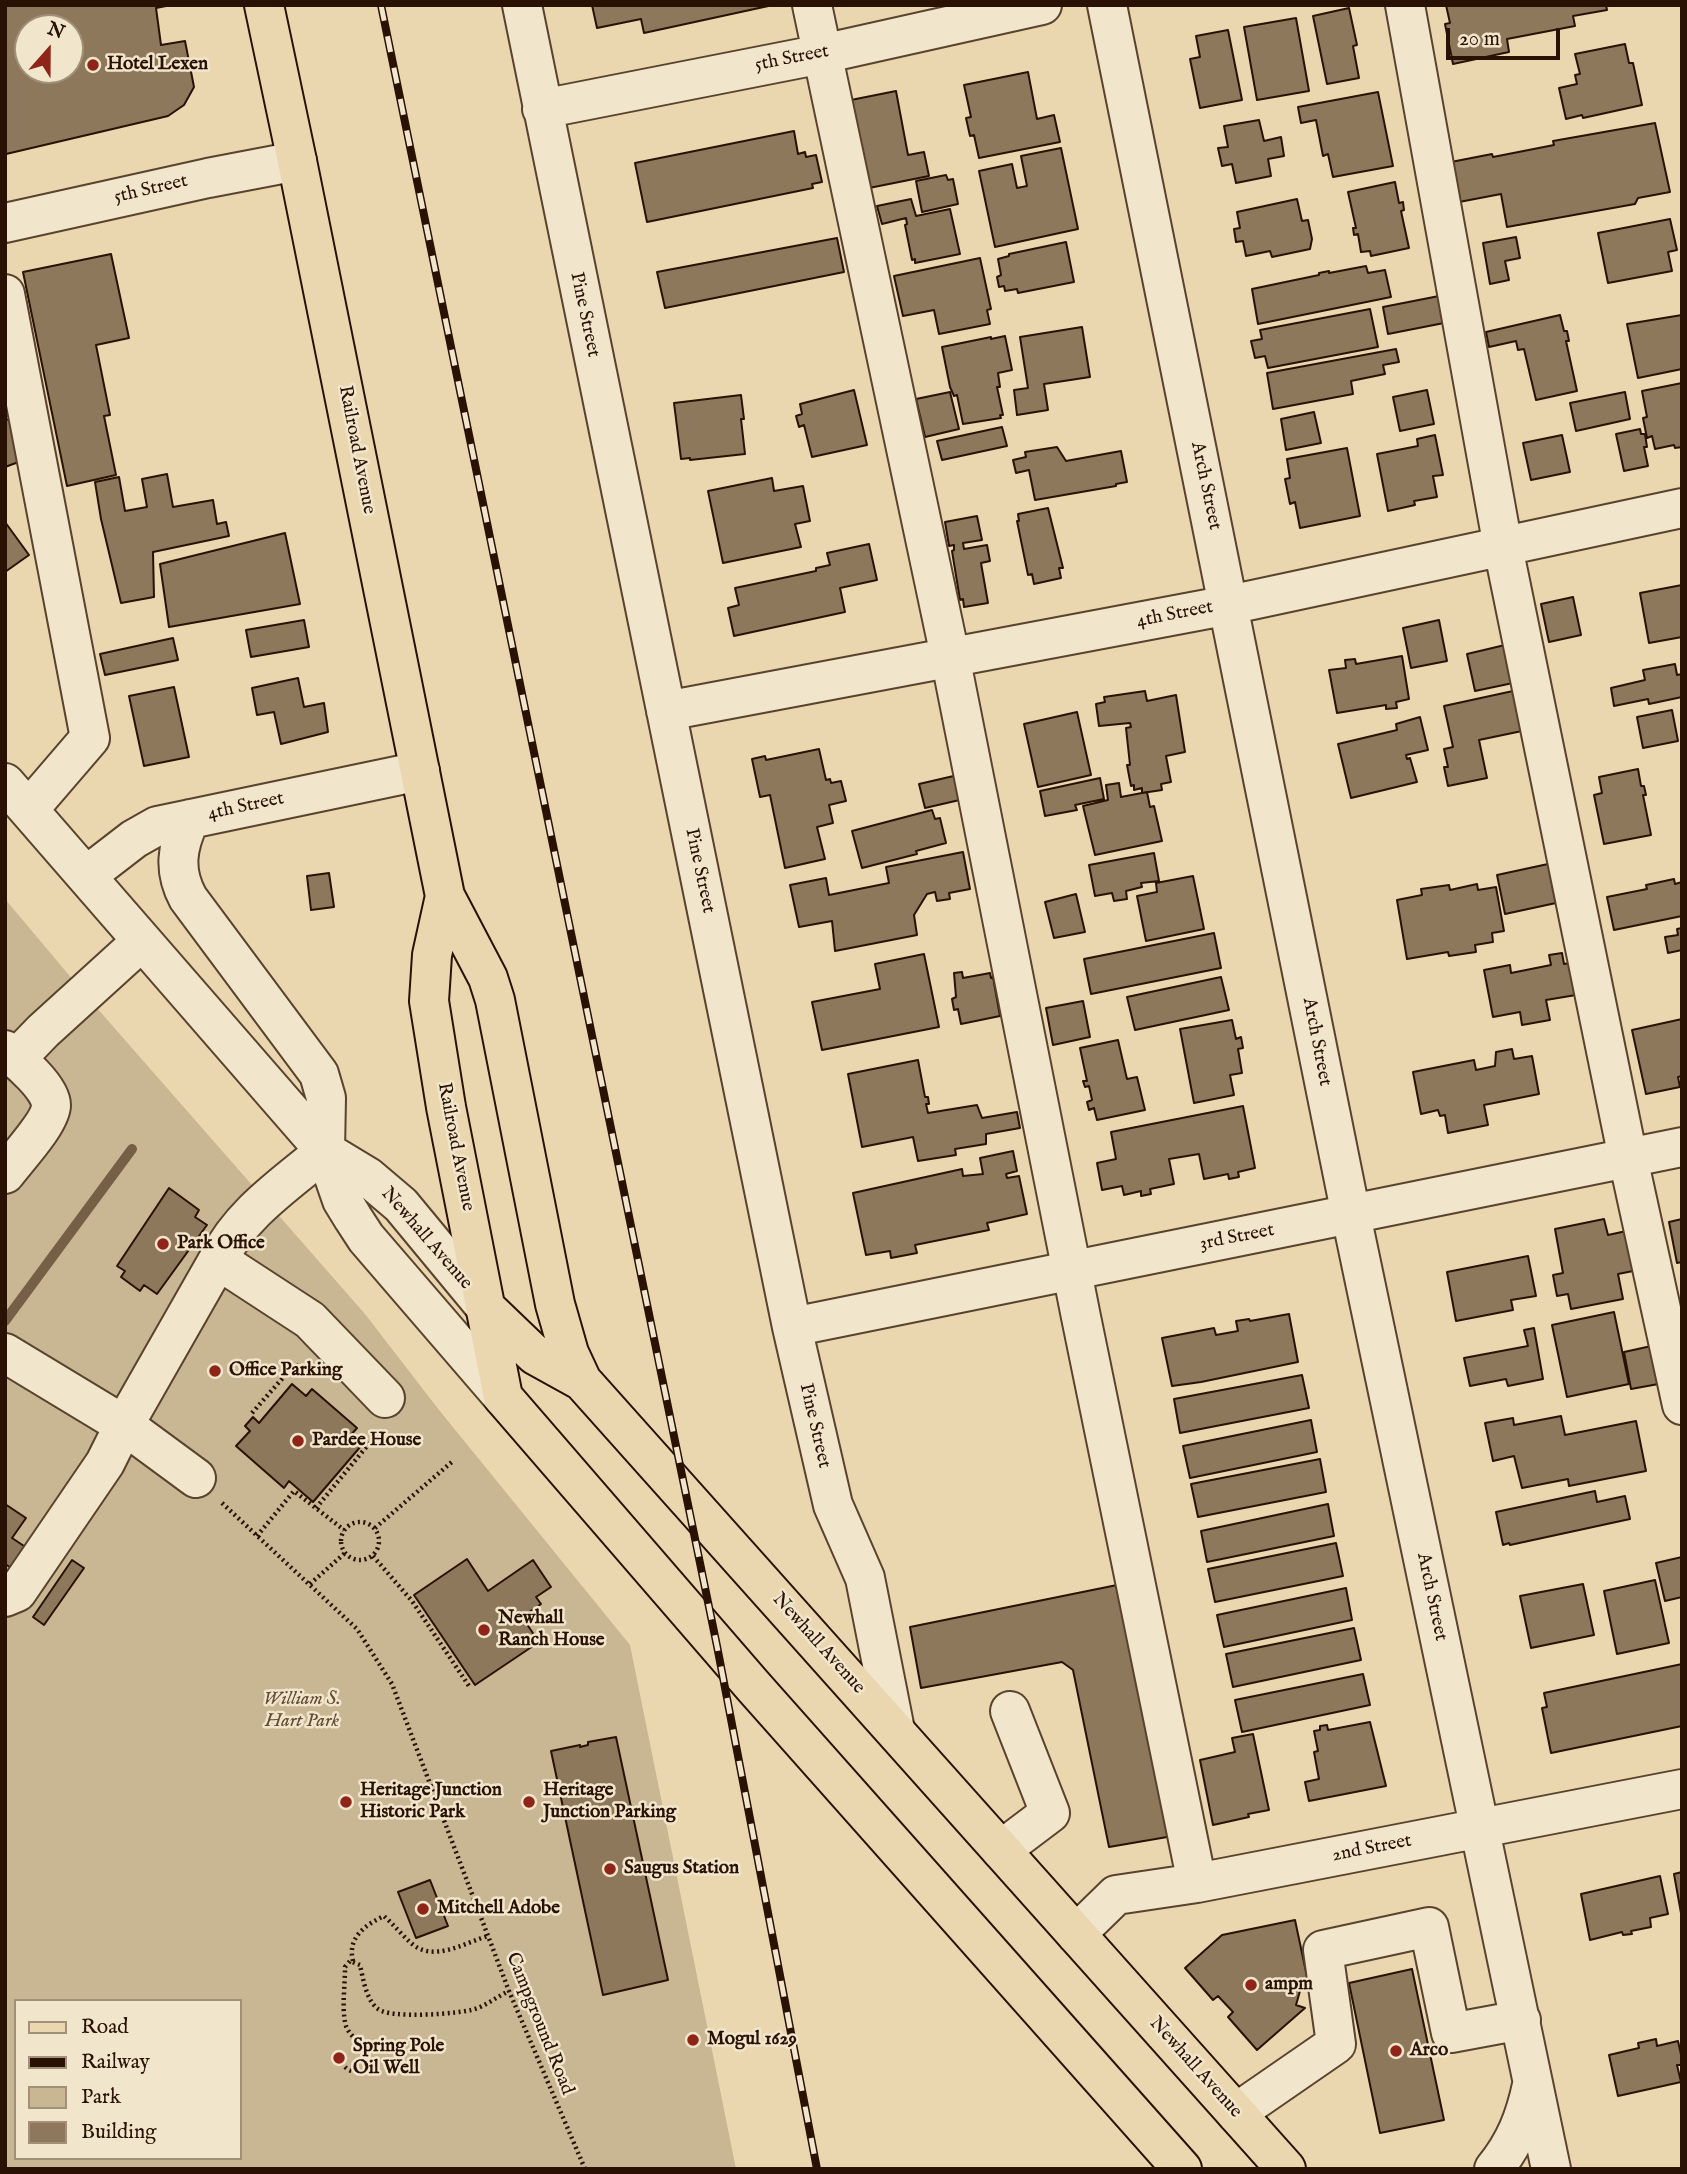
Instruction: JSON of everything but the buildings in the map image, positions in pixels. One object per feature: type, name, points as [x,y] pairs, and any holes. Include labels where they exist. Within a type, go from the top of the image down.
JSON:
[{"type":"main road","name":"Railroad Avenue","points":[[264,5],[421,771],[444,896],[488,978],[495,1000],[555,1304],[569,1353],[582,1381]]},
{"type":"main road","name":"Railroad Avenue","points":[[444,896],[432,956],[429,1001],[446,1107],[503,1397]]},
{"type":"main road","name":"Newhall Avenue","points":[[487,1309],[535,1355],[582,1381],[1286,2169]]},
{"type":"main road","name":"Newhall Avenue","points":[[503,1397],[752,1686],[1182,2169]]},
{"type":"street","name":"Pine Street","points":[[522,5],[792,1327],[833,1505],[865,1578],[895,1730]]},
{"type":"street","points":[[812,5],[950,656],[1197,1883]]},
{"type":"street","name":"5th Street","points":[[542,109],[822,54],[1042,5]]},
{"type":"street","name":"Arch Street","points":[[1107,5],[1351,1215],[1479,1828],[1534,2076],[1551,2169]]},
{"type":"street","points":[[1405,5],[1503,547],[1628,1158],[1682,1405]]},
{"type":"street","name":"5th Street","points":[[5,223],[208,177],[297,161]]},
{"type":"street","points":[[5,294],[90,738],[17,796]]},
{"type":"street","name":"4th Street","points":[[666,711],[1229,605],[1682,508]]},
{"type":"street","name":"4th Street","points":[[86,876],[146,831],[157,826],[421,771]]},
{"type":"street","name":"Newhall Avenue","points":[[17,796],[325,1151],[368,1177],[401,1205],[487,1309]]},
{"type":"street","points":[[5,1598],[17,1592],[105,1463],[226,1244],[248,1216],[325,1151],[326,1098],[320,1073],[181,886],[177,869],[178,852],[190,819]]},
{"type":"street","points":[[5,1174],[49,1115],[51,1102],[45,1090],[11,1055],[43,1031],[142,941]]},
{"type":"street","name":"3rd Street","points":[[792,1327],[1682,1147]]},
{"type":"street","name":"Newhall Avenue","points":[[325,1151],[342,1200],[366,1238],[503,1397]]},
{"type":"street","points":[[218,1260],[310,1320],[377,1412]]},
{"type":"street","points":[[5,1353],[124,1425],[196,1478]]},
{"type":"street","points":[[1001,1850],[1050,1813],[1010,1711]]},
{"type":"street","name":"2nd Street","points":[[1076,1934],[1116,1895],[1197,1883],[1682,1789]]},
{"type":"street","points":[[1236,2113],[1336,2044],[1323,1950],[1429,1927],[1451,2033],[1521,2020]]},
{"type":"street","name":"Arch Street","points":[[1494,2169],[1518,2133],[1527,2109],[1534,2076]]},
{"type":"path","points":[[252,1413],[295,1364],[305,1373]]},
{"type":"path","points":[[316,1508],[378,1435],[377,1412]]},
{"type":"path","points":[[375,1528],[453,1461]]},
{"type":"path","name":"Campground Road","points":[[196,1478],[357,1629],[392,1684],[509,1991],[584,2169]]},
{"type":"path","points":[[257,1536],[294,1491],[344,1530]]},
{"type":"path","points":[[357,1521],[366,1522],[375,1528],[379,1542],[373,1556],[358,1561],[345,1553],[341,1544],[344,1530],[357,1521]]},
{"type":"path","points":[[310,1584],[345,1553]]},
{"type":"path","points":[[373,1556],[412,1601],[469,1685]]},
{"type":"path","points":[[488,1936],[444,1951],[426,1953],[412,1944],[384,1916],[369,1923],[355,1937],[351,1953],[353,1961],[360,1965],[371,2000],[377,2008],[387,2013],[425,2015],[475,2009],[509,1991]]},
{"type":"path","points":[[345,2067],[358,2073],[365,2068],[368,2061],[366,2053],[347,2031],[344,2019],[345,1967],[353,1961]]},
{"type":"green space","name":"William S. Hart Park","points":[[5,899],[365,1314],[439,1410],[630,1645],[736,2169],[5,2169]]},
{"type":"waterway","points":[[5,1321],[132,1149]]},
{"type":"railway","points":[[381,5],[717,1646],[817,2169]]},
{"type":"place","name":"Hotel Lexen","points":[[93,65]]},
{"type":"place","name":"Park Office","points":[[163,1244]]},
{"type":"place","name":"Office Parking","points":[[215,1371]]},
{"type":"place","name":"Pardee House","points":[[298,1441]]},
{"type":"place","name":"Newhall Ranch House","points":[[484,1630]]},
{"type":"place","name":"Heritage Junction Historic Park","points":[[346,1802]]},
{"type":"place","name":"Heritage Junction Parking","points":[[529,1802]]},
{"type":"place","name":"Saugus Station","points":[[610,1869]]},
{"type":"place","name":"Mitchell Adobe","points":[[423,1909]]},
{"type":"place","name":"ampm","points":[[1251,1985]]},
{"type":"place","name":"Mogul 1629","points":[[693,2040]]},
{"type":"place","name":"Arco","points":[[1396,2051]]},
{"type":"place","name":"Spring Pole Oil Well","points":[[339,2058]]}]
